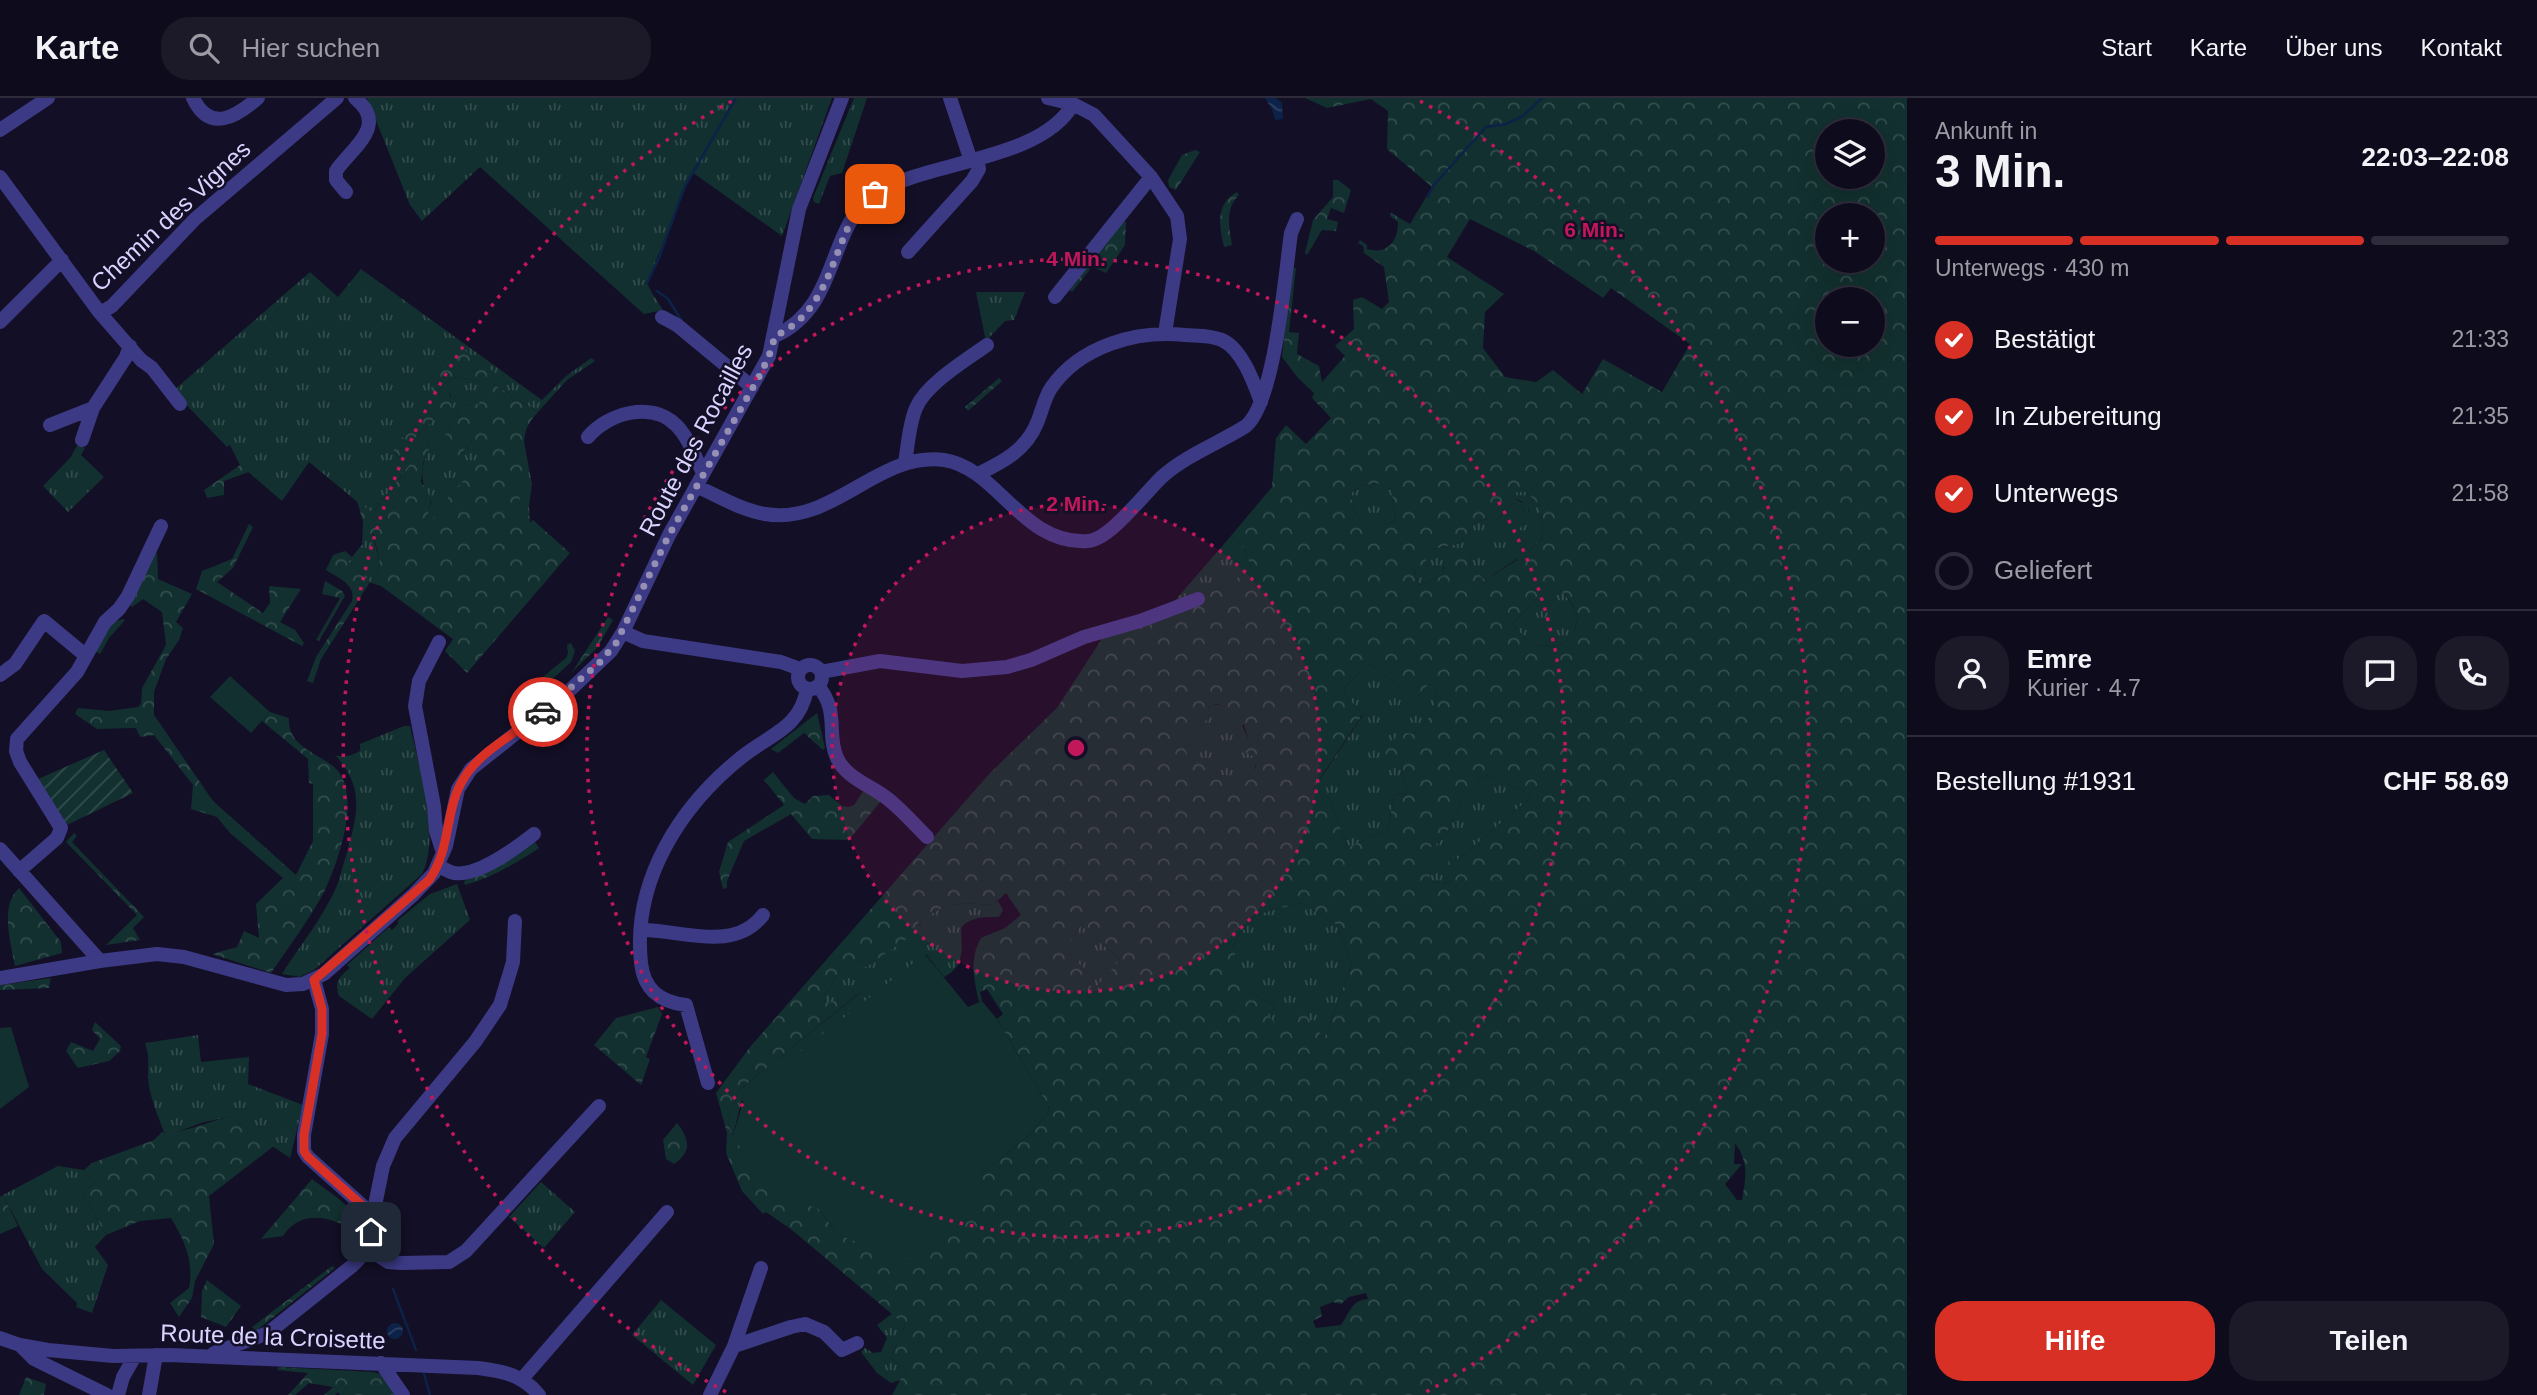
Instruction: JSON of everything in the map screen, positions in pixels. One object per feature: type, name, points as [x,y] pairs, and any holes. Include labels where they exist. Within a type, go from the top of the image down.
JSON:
[{"type":"street","points":[[0,130],[48,98]]},
{"type":"street","points":[[193,98],[207,115],[226,119],[240,114],[258,98]]},
{"type":"street","name":"Chemin des Vignes","points":[[100,313],[112,306],[195,219],[337,98]]},
{"type":"street","points":[[346,192],[336,180],[336,171],[361,142],[368,125],[365,110],[355,98]]},
{"type":"street","name":"Route des Rocailles","points":[[441,859],[458,789],[471,769],[569,691],[611,651],[699,480],[769,356],[799,209],[842,98]]},
{"type":"street","points":[[908,252],[972,181],[979,169],[950,98]]},
{"type":"street","points":[[1048,98],[1073,104],[1094,115],[1151,177],[1177,216],[1180,229],[1164,333]]},
{"type":"street","points":[[775,336],[793,327],[813,305],[851,221],[870,198],[903,181],[1020,144],[1065,118],[1073,104]]},
{"type":"street","points":[[0,177],[100,313],[158,374],[180,404]]},
{"type":"street","points":[[1055,296],[1151,177]]},
{"type":"street","points":[[588,438],[597,426],[619,416],[645,412],[661,415],[680,429],[699,480],[752,511],[771,515],[786,515],[825,504],[905,463],[942,460],[959,464],[978,474],[1005,501],[1044,530],[1061,538],[1092,540],[1102,536],[1130,511],[1169,471],[1246,426],[1255,416],[1272,363],[1291,233],[1297,219]]},
{"type":"street","points":[[0,322],[62,260]]},
{"type":"street","points":[[662,317],[677,324],[752,387]]},
{"type":"street","points":[[978,474],[1003,462],[1024,445],[1034,430],[1050,390],[1058,380],[1082,358],[1107,345],[1164,333],[1210,337],[1228,344],[1242,362],[1261,402]]},
{"type":"street","points":[[905,463],[919,401],[987,345]]},
{"type":"street","points":[[82,440],[93,408],[126,357],[130,346]]},
{"type":"street","points":[[50,425],[93,408]]},
{"type":"street","points":[[19,871],[59,835],[61,828],[20,762],[16,751],[17,739],[77,672],[105,622],[128,596],[161,526]]},
{"type":"street","points":[[800,669],[798,681],[816,682],[880,661],[962,671],[1007,667],[1031,660],[1084,637],[1198,600]]},
{"type":"street","points":[[0,676],[15,663],[44,621],[85,655]]},
{"type":"street","points":[[623,632],[643,641],[780,662],[800,669],[811,664],[816,682],[829,703],[835,755],[841,765],[889,800],[928,837]]},
{"type":"street","points":[[439,642],[419,681],[415,706],[441,859],[454,873],[479,869],[534,834]]},
{"type":"street","points":[[708,1083],[686,1005],[662,1000],[646,983],[641,964],[645,898],[666,845],[682,819],[728,768],[793,720],[816,682]]},
{"type":"street","points":[[0,849],[100,961]]},
{"type":"street","points":[[0,978],[100,961],[165,955],[184,957],[286,985],[303,984],[314,980],[422,887],[441,859]]},
{"type":"street","points":[[642,930],[729,937],[745,930],[763,915]]},
{"type":"street","points":[[206,1356],[268,1333],[352,1266],[368,1249],[383,1166],[395,1138],[475,1042],[500,1004],[513,962],[514,921]]},
{"type":"street","points":[[314,980],[322,1009],[322,1034],[304,1135],[304,1151],[314,1164],[373,1215]]},
{"type":"street","points":[[368,1249],[393,1263],[436,1263],[456,1259],[475,1242],[599,1105]]},
{"type":"street","points":[[522,1379],[667,1212]]},
{"type":"street","points":[[710,1395],[734,1346],[761,1268]]},
{"type":"street","points":[[734,1346],[802,1324],[818,1328],[842,1350],[857,1343]]},
{"type":"street","name":"Route de la Croisette","points":[[0,1338],[19,1345],[48,1350],[135,1356],[156,1354],[490,1370],[522,1379],[539,1395]]},
{"type":"street","points":[[19,1345],[34,1359],[107,1395]]},
{"type":"street","points":[[149,1395],[156,1354]]},
{"type":"street","points":[[118,1395],[123,1377],[135,1356]]},
{"type":"street","points":[[381,1363],[403,1395]]},
{"type":"green space","points":[[367,98],[832,98],[782,236],[692,172],[647,283],[663,310],[644,314],[480,167],[422,221],[410,205]]},
{"type":"green space","points":[[854,98],[867,98],[842,173],[830,176],[819,204],[814,202],[813,198]]},
{"type":"green space","points":[[1305,98],[1907,98],[1907,1395],[892,1395],[906,1369],[891,1358],[905,1325],[792,1230],[766,1212],[763,1214],[742,1191],[726,1153],[727,1133],[716,1093],[750,1047],[990,773],[1057,708],[1103,637],[1198,599],[1252,570],[1243,545],[1230,537],[1272,487],[1276,438],[1286,425],[1306,444],[1331,418],[1312,398],[1314,393],[1282,357],[1291,268],[1296,268],[1289,332],[1299,333],[1297,354],[1319,366],[1322,382],[1345,356],[1335,346],[1354,329],[1353,300],[1362,297],[1382,309],[1389,302],[1384,267],[1364,253],[1363,246],[1358,243],[1360,240],[1367,245],[1367,249],[1374,250],[1390,245],[1396,235],[1398,222],[1390,216],[1391,213],[1410,224],[1432,187],[1387,149],[1388,111],[1371,99],[1327,108]],"holes":[[[1470,219],[1534,251],[1603,298],[1611,288],[1690,344],[1662,392],[1603,359],[1582,394],[1553,370],[1536,382],[1505,377],[1483,348],[1485,312],[1504,294],[1447,257]],[[1376,483],[1391,489],[1396,521],[1366,528],[1356,515],[1350,494],[1360,486]],[[1516,492],[1526,492],[1541,507],[1543,537],[1529,551],[1519,551],[1517,560],[1485,580],[1471,567],[1469,550],[1443,558],[1444,575],[1419,586],[1414,569],[1429,568],[1424,555],[1434,549],[1460,543],[1477,522],[1497,519],[1513,503],[1523,506],[1524,516],[1502,534],[1497,542],[1502,543],[1524,523],[1528,505],[1514,499]],[[1546,582],[1566,596],[1578,619],[1573,634],[1560,646],[1532,645],[1512,624],[1537,598]],[[1370,664],[1416,698],[1429,684],[1435,687],[1436,710],[1413,734],[1399,732],[1385,753],[1402,770],[1408,793],[1394,795],[1388,830],[1348,847],[1329,799],[1313,789],[1363,714],[1346,696],[1344,687]],[[1217,704],[1229,709],[1231,725],[1244,725],[1248,738],[1243,746],[1245,752],[1256,758],[1256,767],[1243,787],[1211,768],[1210,761],[1190,759],[1184,747],[1211,714],[1208,708]],[[1486,775],[1524,791],[1530,798],[1459,859],[1449,858],[1447,872],[1454,877],[1450,884],[1429,882],[1432,855],[1429,848],[1443,838],[1461,802]],[[1006,893],[1021,915],[1005,928],[981,938],[977,946],[974,978],[979,1002],[982,1001],[980,992],[987,989],[1003,1014],[997,1019],[1050,1109],[1033,1132],[980,1175],[837,1234],[819,1209],[733,1136],[728,1124],[739,1090],[863,990],[827,1003],[823,998],[840,970],[859,959],[866,967],[921,929],[918,922],[938,910],[954,905],[993,905]],[[1302,903],[1337,925],[1352,964],[1325,1036],[1316,1030],[1304,1011],[1280,1028],[1268,1015],[1275,1006],[1245,988],[1233,947],[1238,935],[1257,914]],[[1081,925],[1120,960],[1099,984],[1096,998],[1090,990],[1093,978],[1068,953],[1068,946]],[[1735,1143],[1743,1157],[1745,1177],[1742,1200],[1737,1200],[1725,1184],[1742,1164],[1734,1164]],[[1366,1293],[1368,1299],[1354,1305],[1341,1325],[1316,1328],[1313,1321],[1322,1316],[1320,1307],[1333,1302],[1341,1304],[1349,1297]]]},
{"type":"green space","points":[[1195,150],[1200,152],[1176,190],[1169,187],[1168,180],[1182,155]]},
{"type":"green space","points":[[1333,180],[1338,180],[1351,190],[1344,213],[1331,208],[1327,219],[1338,222],[1336,231],[1322,230],[1307,255],[1305,253],[1313,220],[1333,197]]},
{"type":"green space","points":[[1237,192],[1239,195],[1229,218],[1232,245],[1224,247],[1220,216],[1225,203]]},
{"type":"green space","points":[[1123,220],[1126,222],[1125,245],[1106,273],[1092,267],[1072,292],[1068,289]]},
{"type":"green space","points":[[361,269],[542,400],[565,377],[591,358],[595,361],[567,380],[538,412],[493,384],[479,405],[463,406],[457,412],[443,439],[458,458],[472,440],[527,423],[523,437],[532,484],[530,523],[533,520],[541,528],[472,576],[428,515],[431,502],[422,475],[430,447],[426,443],[415,443],[415,438],[435,418],[451,396],[447,386],[451,378],[481,382],[460,347],[422,421],[408,432],[394,452],[409,465],[372,514],[309,462],[282,501],[240,465],[230,445],[227,447],[173,391],[310,272],[338,297]]},
{"type":"green space","points":[[976,292],[1025,292],[1014,320],[1005,321],[987,340],[985,337]]},
{"type":"green space","points":[[459,346],[494,372],[481,382],[451,378],[449,418],[435,418],[415,438],[415,443],[426,443],[430,447],[423,463],[421,482],[430,497],[428,515],[433,519],[449,496],[482,461],[479,444],[472,440],[458,458],[451,461],[446,455],[443,439],[461,407],[479,404],[484,391],[493,384],[538,412],[527,427],[525,435],[529,476],[519,487],[520,504],[530,518],[530,523],[533,520],[570,553],[467,673],[445,651],[453,639],[381,586],[371,583],[380,564],[373,532],[362,544],[363,522],[357,501],[373,513],[409,465],[393,451],[421,421],[421,403]]},
{"type":"green space","points":[[999,378],[1002,381],[968,411],[965,407]]},
{"type":"green space","points":[[78,444],[85,448],[81,455],[104,477],[68,512],[43,486],[70,458]]},
{"type":"green space","points":[[240,465],[249,472],[224,481],[224,495],[207,498],[204,490]]},
{"type":"green space","points":[[1376,483],[1391,489],[1396,521],[1366,529],[1356,515],[1350,494],[1360,486]]},
{"type":"green space","points":[[1516,492],[1526,492],[1541,507],[1543,537],[1529,551],[1485,580],[1471,567],[1469,551],[1443,566],[1444,575],[1419,586],[1414,568],[1421,570],[1429,567],[1423,555],[1434,549],[1460,543],[1477,522],[1497,519],[1513,503],[1523,506],[1524,516],[1502,533],[1524,524],[1529,509],[1521,501],[1514,499]]},
{"type":"green space","points":[[249,524],[253,527],[233,568],[217,582],[263,613],[270,603],[269,586],[301,589],[280,622],[295,630],[304,643],[302,646],[196,589],[202,571],[232,559]]},
{"type":"green space","points":[[372,532],[380,564],[371,583],[348,562]]},
{"type":"green space","points":[[1230,537],[1243,545],[1252,570],[1198,599],[1172,604]]},
{"type":"green space","points":[[345,551],[352,557],[348,562],[370,582],[321,659],[313,683],[307,681],[316,657],[352,601],[353,595],[349,586],[326,570],[333,555]]},
{"type":"green space","points":[[154,552],[157,553],[158,579],[192,594],[176,622],[183,628],[179,640],[166,659],[154,692],[154,715],[213,801],[296,875],[313,841],[313,784],[309,783],[308,759],[262,721],[270,712],[289,718],[292,735],[304,747],[333,766],[342,777],[347,792],[345,828],[330,879],[312,913],[271,973],[212,954],[237,947],[244,931],[259,938],[256,904],[283,878],[230,833],[217,817],[191,809],[193,785],[154,735],[140,737],[136,728],[97,729],[75,714],[78,708],[109,711],[138,707],[141,704],[142,688],[166,645],[162,612],[143,599],[132,607],[130,605]]},
{"type":"green space","points":[[325,581],[342,591],[345,596],[319,641],[316,640],[340,598],[322,594]]},
{"type":"green space","points":[[1545,581],[1566,596],[1578,618],[1573,634],[1560,646],[1532,645],[1512,624],[1537,598]]},
{"type":"green space","points":[[608,617],[613,620],[597,648],[572,672]]},
{"type":"green space","points":[[125,620],[109,638],[100,654],[95,651],[111,623]]},
{"type":"green space","points":[[571,643],[575,651],[571,662],[546,685],[545,695],[537,702],[533,694],[544,676],[566,658],[567,645]]},
{"type":"green space","points":[[1370,664],[1416,698],[1429,684],[1435,687],[1436,710],[1413,734],[1402,770],[1408,793],[1394,795],[1388,830],[1348,847],[1329,799],[1313,790],[1363,715],[1346,696],[1344,687]]},
{"type":"green space","points":[[230,676],[270,712],[251,733],[210,697]]},
{"type":"green space","points":[[1220,705],[1232,711],[1254,752],[1255,766],[1243,788],[1211,768],[1190,759],[1184,747],[1211,714],[1208,708]]},
{"type":"green space","points":[[817,713],[825,748],[823,750],[804,733],[778,753],[771,749]]},
{"type":"green space","points":[[410,726],[429,821],[427,859],[422,874],[314,970],[300,977],[282,974],[334,892],[353,828],[356,815],[355,791],[345,767],[335,755],[353,754],[360,751],[360,744]]},
{"type":"green space","points":[[104,750],[133,793],[67,825],[38,779]]},
{"type":"green space","points":[[773,772],[794,798],[805,804],[813,796],[829,795],[842,806],[849,807],[854,805],[864,790],[881,801],[849,840],[812,839],[791,814],[744,841],[727,881],[727,888],[723,889],[719,872],[728,842],[784,805],[764,780]]},
{"type":"green space","points":[[1486,775],[1524,791],[1530,798],[1459,859],[1449,858],[1455,877],[1450,884],[1429,882],[1429,848],[1443,838],[1461,802]]},
{"type":"green space","points":[[74,833],[77,836],[72,842],[144,917],[133,928],[140,940],[106,945],[137,915],[66,842]]},
{"type":"green space","points":[[535,842],[539,848],[494,874],[465,885],[464,881],[481,875]]},
{"type":"green space","points":[[457,884],[470,920],[405,978],[372,1019],[339,996],[337,983],[350,968],[347,965],[389,927],[392,930],[398,920],[430,894]]},
{"type":"green space","points":[[19,888],[61,942],[62,953],[15,966],[8,914],[13,895]]},
{"type":"green space","points":[[998,901],[1003,910],[999,917],[974,919],[961,928],[961,956],[951,973],[944,977],[926,954],[741,1102],[733,1136],[728,1124],[739,1090],[861,992],[827,1003],[823,998],[840,970],[859,959],[866,967],[921,928],[918,922],[938,910],[961,904],[993,905]]},
{"type":"green space","points":[[1302,903],[1337,925],[1352,964],[1325,1036],[1316,1030],[1280,1029],[1267,1015],[1275,1006],[1245,988],[1233,948],[1238,935],[1257,914]]},
{"type":"green space","points":[[1081,925],[1121,961],[1099,984],[1096,999],[1090,990],[1093,978],[1068,953],[1068,946]]},
{"type":"green space","points":[[925,954],[968,1007],[982,1001],[997,1019],[1050,1109],[1033,1132],[980,1175],[981,1193],[903,1261],[837,1234],[819,1209],[790,1199],[762,1182],[733,1136],[745,1095]]},
{"type":"green space","points":[[51,978],[49,988],[0,990],[0,985]]},
{"type":"green space","points":[[658,1007],[662,1014],[646,1057],[650,1059],[641,1085],[594,1045],[616,1018]]},
{"type":"green space","points":[[95,1022],[121,1046],[120,1051],[109,1061],[78,1068],[66,1051],[71,1042],[93,1051],[100,1039],[92,1030]]},
{"type":"green space","points":[[11,1027],[29,1087],[0,1109],[0,1028]]},
{"type":"green space","points":[[198,1035],[201,1062],[249,1057],[248,1084],[303,1105],[290,1158],[230,1117],[204,1122],[171,1134],[164,1132],[150,1091],[145,1043]]},
{"type":"green space","points":[[230,1117],[274,1146],[209,1196],[214,1244],[195,1281],[192,1298],[179,1317],[170,1303],[189,1288],[190,1269],[184,1243],[171,1218],[140,1221],[106,1235],[83,1193],[95,1183],[84,1170],[92,1163],[154,1140],[162,1132],[185,1130]]},
{"type":"green space","points":[[677,1123],[685,1135],[687,1145],[684,1154],[674,1164],[666,1159],[663,1140]]},
{"type":"green space","points":[[58,1166],[84,1170],[95,1183],[83,1193],[106,1235],[95,1247],[108,1265],[92,1313],[76,1307],[77,1303],[42,1269],[3,1195]]},
{"type":"green space","points":[[312,1179],[350,1210],[356,1218],[358,1235],[339,1223],[309,1218],[290,1227],[283,1236],[261,1239]]},
{"type":"green space","points":[[541,1182],[575,1212],[544,1248],[509,1217]]},
{"type":"green space","points":[[3,1195],[18,1226],[0,1234],[0,1197]]},
{"type":"green space","points":[[332,1266],[335,1268],[256,1331],[252,1327]]},
{"type":"green space","points":[[207,1280],[241,1306],[226,1327],[201,1317],[202,1291]]},
{"type":"green space","points":[[661,1300],[716,1345],[693,1385],[632,1335]]},
{"type":"green space","points":[[893,1313],[905,1325],[891,1358],[906,1369],[900,1380],[891,1383],[877,1373],[861,1352],[865,1348],[873,1353],[881,1352],[887,1338],[877,1325]]},
{"type":"green space","points":[[279,1367],[374,1372],[385,1376],[394,1395],[340,1395],[338,1392],[335,1395],[324,1395],[333,1387],[309,1383],[295,1395],[288,1395],[308,1373],[277,1370]]},
{"type":"green space","points":[[26,1377],[46,1384],[44,1395],[19,1395]]},
{"type":"water","points":[[1265,98],[1276,98],[1282,103],[1283,119],[1275,120]]},
{"type":"water","points":[[395,1323],[401,1325],[401,1337],[395,1339],[389,1337],[387,1331],[389,1325]]},
{"type":"waterway","points":[[647,283],[659,258],[684,188],[736,98]]},
{"type":"waterway","points":[[1428,197],[1433,186],[1486,127],[1506,124],[1523,116],[1542,98]]},
{"type":"waterway","points":[[657,291],[668,299],[682,321]]},
{"type":"waterway","points":[[393,1289],[416,1350]]},
{"type":"waterway","points":[[424,1374],[430,1395]]},
{"type":"way so far","points":[[543,712],[611,651],[623,632],[669,535],[760,375],[775,336],[793,327],[813,305],[823,288],[851,221],[875,194]]},
{"type":"route","points":[[371,1232],[373,1215],[314,1164],[304,1151],[304,1135],[322,1034],[322,1009],[314,980],[429,880],[446,846],[456,796],[463,779],[482,758],[543,712]]}]
